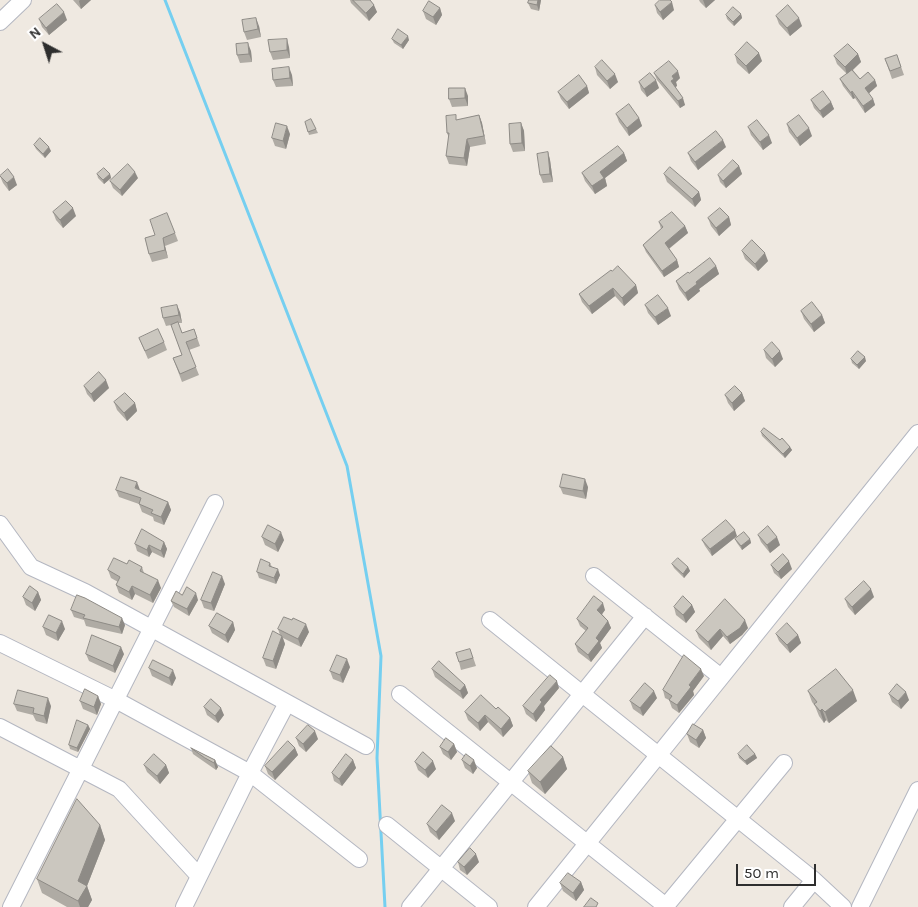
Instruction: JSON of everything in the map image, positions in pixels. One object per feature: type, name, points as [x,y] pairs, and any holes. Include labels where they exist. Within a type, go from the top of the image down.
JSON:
[{"type":"street","points":[[0,22],[23,0]]},
{"type":"street","points":[[536,907],[918,433]]},
{"type":"street","points":[[11,907],[215,503]]},
{"type":"street","points":[[0,524],[32,567],[85,592],[366,746]]},
{"type":"street","points":[[594,576],[721,677]]},
{"type":"street","points":[[410,907],[645,616]]},
{"type":"street","points":[[490,620],[814,880],[844,907]]},
{"type":"street","points":[[0,643],[116,700],[250,773],[359,859]]},
{"type":"street","points":[[400,694],[666,907],[784,763]]},
{"type":"street","points":[[184,907],[198,875],[287,703]]},
{"type":"street","points":[[0,726],[119,789],[198,875]]},
{"type":"street","points":[[860,907],[918,790]]},
{"type":"street","points":[[387,825],[489,907]]},
{"type":"street","points":[[792,907],[814,880]]},
{"type":"building","points":[[353,0],[370,0],[374,5],[366,13]]},
{"type":"building","points":[[529,0],[538,0],[537,5],[528,3]]},
{"type":"building","points":[[660,0],[670,0],[672,2],[660,12],[655,5]]},
{"type":"building","points":[[429,1],[440,8],[433,17],[423,11]]},
{"type":"building","points":[[57,4],[64,12],[46,28],[39,19]]},
{"type":"building","points":[[788,5],[799,18],[787,28],[776,16]]},
{"type":"building","points":[[733,7],[741,14],[733,22],[726,15]]},
{"type":"building","points":[[256,18],[258,29],[244,32],[242,20]]},
{"type":"building","points":[[398,29],[408,36],[401,45],[392,39]]},
{"type":"building","points":[[287,39],[287,50],[270,52],[268,40]]},
{"type":"building","points":[[747,42],[759,53],[746,66],[735,55]]},
{"type":"building","points":[[248,43],[249,54],[237,55],[236,44]]},
{"type":"building","points":[[848,44],[858,54],[845,67],[834,56]]},
{"type":"building","points":[[897,55],[901,67],[890,71],[885,59]]},
{"type":"building","points":[[602,60],[615,74],[607,81],[595,67]]},
{"type":"building","points":[[669,61],[678,71],[672,76],[674,79],[671,81],[683,98],[678,101],[654,73]]},
{"type":"building","points":[[289,67],[290,78],[273,80],[272,69]]},
{"type":"building","points":[[852,70],[860,79],[868,72],[875,80],[865,88],[873,99],[863,106],[840,79]]},
{"type":"building","points":[[650,73],[656,80],[644,89],[639,82]]},
{"type":"building","points":[[579,75],[587,86],[567,102],[558,92]]},
{"type":"building","points":[[449,88],[465,88],[465,98],[449,99]]},
{"type":"building","points":[[823,91],[831,102],[820,111],[811,100]]},
{"type":"building","points":[[629,104],[639,118],[627,128],[616,114]]},
{"type":"building","points":[[456,115],[456,120],[479,115],[484,136],[467,139],[464,158],[446,156],[449,133],[447,133],[446,116]]},
{"type":"building","points":[[799,115],[809,128],[797,138],[787,124]]},
{"type":"building","points":[[311,119],[316,129],[308,132],[305,122]]},
{"type":"building","points":[[757,120],[769,135],[760,142],[748,127]]},
{"type":"building","points":[[276,123],[287,126],[283,141],[272,138]]},
{"type":"building","points":[[521,123],[522,143],[510,144],[509,124]]},
{"type":"building","points":[[716,131],[723,140],[695,162],[688,153]]},
{"type":"building","points":[[40,138],[49,147],[43,154],[34,145]]},
{"type":"building","points":[[618,146],[624,153],[600,172],[604,178],[592,186],[582,173]]},
{"type":"building","points":[[548,152],[550,174],[540,175],[537,154]]},
{"type":"building","points":[[733,160],[739,166],[723,181],[718,175]]},
{"type":"building","points":[[128,164],[135,172],[120,190],[110,181]]},
{"type":"building","points":[[670,167],[699,192],[692,199],[664,174]]},
{"type":"building","points":[[104,168],[110,174],[103,180],[97,174]]},
{"type":"building","points":[[8,169],[14,177],[7,183],[0,176]]},
{"type":"building","points":[[66,201],[73,208],[60,220],[53,212]]},
{"type":"building","points":[[720,208],[729,217],[716,228],[708,218]]},
{"type":"building","points":[[672,212],[685,226],[665,243],[677,260],[662,271],[643,245],[663,227],[659,222]]},
{"type":"building","points":[[167,213],[175,233],[163,238],[165,250],[149,254],[145,238],[155,235],[150,220]]},
{"type":"building","points":[[752,240],[765,253],[755,264],[742,251]]},
{"type":"building","points":[[710,258],[716,266],[685,293],[676,281]]},
{"type":"building","points":[[618,266],[636,285],[622,298],[613,288],[589,306],[579,294]]},
{"type":"building","points":[[658,295],[668,308],[655,317],[645,305]]},
{"type":"building","points":[[812,302],[822,315],[811,324],[801,311]]},
{"type":"building","points":[[177,305],[179,315],[163,318],[161,308]]},
{"type":"building","points":[[178,322],[182,333],[194,329],[197,338],[186,342],[196,367],[180,374],[173,358],[182,355],[171,325]]},
{"type":"building","points":[[158,329],[164,342],[145,351],[139,338]]},
{"type":"building","points":[[772,342],[780,351],[772,359],[764,350]]},
{"type":"building","points":[[858,351],[865,357],[857,365],[851,359]]},
{"type":"building","points":[[99,372],[106,380],[91,394],[84,386]]},
{"type":"building","points":[[735,386],[742,393],[732,403],[725,395]]},
{"type":"building","points":[[125,393],[135,403],[124,413],[114,402]]},
{"type":"building","points":[[764,428],[780,440],[782,438],[790,447],[783,454],[761,432]]},
{"type":"building","points":[[563,474],[585,479],[583,491],[560,487]]},
{"type":"building","points":[[121,477],[137,482],[135,488],[168,502],[161,517],[151,513],[153,510],[139,504],[141,498],[116,490]]},
{"type":"building","points":[[726,520],[735,530],[710,549],[702,540]]},
{"type":"building","points":[[268,525],[281,532],[275,544],[262,537]]},
{"type":"building","points":[[768,526],[777,537],[767,545],[758,535]]},
{"type":"building","points":[[142,529],[164,542],[161,551],[149,545],[147,550],[135,544]]},
{"type":"building","points":[[744,532],[750,539],[741,546],[735,539]]},
{"type":"building","points":[[783,554],[789,561],[778,572],[771,565]]},
{"type":"building","points":[[114,558],[127,564],[129,560],[142,567],[140,571],[158,580],[150,595],[132,586],[129,592],[116,585],[120,577],[108,570]]},
{"type":"building","points":[[678,558],[688,567],[683,574],[672,564]]},
{"type":"building","points":[[261,559],[270,563],[269,566],[278,569],[274,578],[257,572]]},
{"type":"building","points":[[213,572],[222,576],[211,603],[201,600]]},
{"type":"building","points":[[864,581],[871,589],[852,607],[845,599]]},
{"type":"building","points":[[30,586],[38,592],[32,603],[23,597]]},
{"type":"building","points":[[187,587],[196,593],[187,609],[171,601],[176,591],[182,595]]},
{"type":"building","points":[[77,595],[122,618],[119,627],[83,618],[85,615],[71,610]]},
{"type":"building","points":[[594,596],[603,603],[597,610],[608,621],[596,638],[599,641],[588,655],[575,644],[588,628],[577,619]]},
{"type":"building","points":[[683,596],[692,605],[683,615],[674,607]]},
{"type":"building","points":[[725,599],[745,620],[740,628],[727,637],[720,629],[708,642],[696,631]]},
{"type":"building","points":[[217,613],[233,622],[225,635],[209,626]]},
{"type":"building","points":[[49,615],[62,621],[56,633],[43,627]]},
{"type":"building","points":[[284,617],[292,620],[293,618],[306,624],[298,639],[278,629]]},
{"type":"building","points":[[787,623],[798,635],[787,645],[776,634]]},
{"type":"building","points":[[273,631],[282,636],[273,661],[263,658]]},
{"type":"building","points":[[92,635],[121,647],[113,666],[86,654]]},
{"type":"building","points":[[470,649],[473,658],[459,662],[456,653]]},
{"type":"building","points":[[337,655],[347,659],[340,675],[330,671]]},
{"type":"building","points":[[684,655],[701,669],[689,685],[691,687],[677,705],[669,700],[672,696],[663,690]]},
{"type":"building","points":[[153,660],[173,670],[169,678],[149,668]]},
{"type":"building","points":[[439,661],[465,685],[460,691],[432,669]]},
{"type":"building","points":[[836,669],[853,690],[825,712],[822,709],[820,711],[814,704],[817,702],[808,691]]},
{"type":"building","points":[[550,675],[557,681],[540,700],[542,702],[533,714],[523,706]]},
{"type":"building","points":[[645,683],[654,691],[640,708],[630,701]]},
{"type":"building","points":[[897,684],[906,692],[898,701],[889,694]]},
{"type":"building","points":[[85,689],[98,696],[94,707],[80,701]]},
{"type":"building","points":[[18,690],[48,698],[44,716],[33,713],[34,708],[14,704]]},
{"type":"building","points":[[481,695],[496,709],[498,707],[510,718],[501,729],[485,715],[478,723],[465,712]]},
{"type":"building","points":[[211,699],[221,708],[215,716],[204,707]]},
{"type":"building","points":[[77,720],[88,725],[77,748],[69,745]]},
{"type":"building","points":[[693,724],[703,730],[696,740],[687,734]]},
{"type":"building","points":[[308,725],[315,731],[303,744],[296,738]]},
{"type":"building","points":[[446,738],[454,744],[448,752],[440,747]]},
{"type":"building","points":[[288,741],[295,748],[272,772],[265,766]]},
{"type":"building","points":[[747,745],[755,754],[745,761],[738,754]]},
{"type":"building","points":[[551,746],[563,757],[540,782],[528,771]]},
{"type":"building","points":[[191,748],[215,760],[214,763],[205,758]]},
{"type":"building","points":[[423,752],[433,761],[425,770],[415,762]]},
{"type":"building","points":[[154,754],[166,765],[157,776],[144,765]]},
{"type":"building","points":[[346,754],[353,760],[339,779],[332,773]]},
{"type":"building","points":[[466,754],[474,760],[470,766],[462,760]]},
{"type":"building","points":[[77,799],[100,825],[78,881],[87,886],[78,901],[37,879]]},
{"type":"building","points":[[442,805],[452,813],[436,832],[427,824]]},
{"type":"building","points":[[470,848],[476,854],[464,867],[458,862]]},
{"type":"building","points":[[568,873],[581,882],[573,893],[560,883]]},
{"type":"building","points":[[591,898],[598,903],[596,907],[584,907]]},
{"type":"waterway","points":[[165,0],[347,466],[381,656],[377,758],[385,907]]}]
